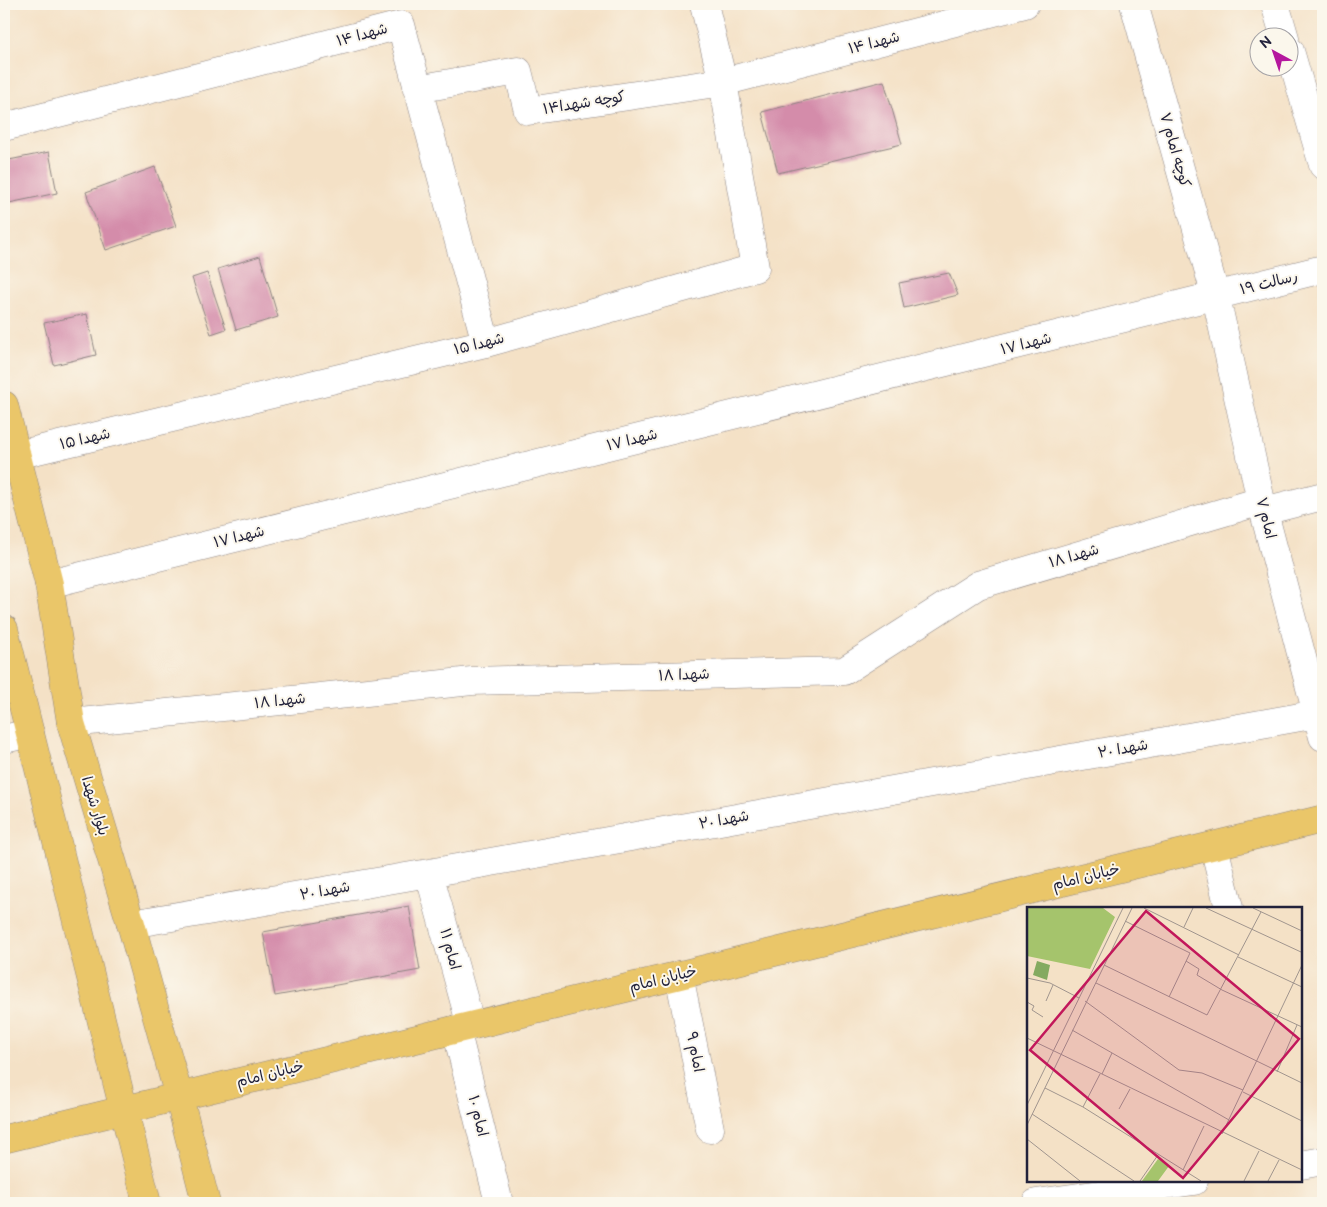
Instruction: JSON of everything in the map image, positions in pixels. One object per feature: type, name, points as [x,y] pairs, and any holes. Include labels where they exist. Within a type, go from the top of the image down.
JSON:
[{"type":"main road","name":"بلوار شهدا","points":[[4,405],[49,584],[71,723],[179,1096],[206,1203]]},
{"type":"main road","points":[[4,629],[17,736],[123,1110],[147,1203]]},
{"type":"main road","name":"خیابان امام","points":[[4,1139],[1323,819]]},
{"type":"street","points":[[704,4],[723,82]]},
{"type":"street","name":"شهدا ۱۴","points":[[723,82],[1025,4]]},
{"type":"street","name":"کوچه امام ۷","points":[[1134,4],[1216,297]]},
{"type":"street","points":[[1275,4],[1282,28]]},
{"type":"street","name":"شهدا ۱۴","points":[[4,127],[401,25],[486,343]]},
{"type":"street","name":"کوچه شهدا۱۴","points":[[417,89],[518,71],[528,111],[723,82]]},
{"type":"street","points":[[1298,78],[1323,165]]},
{"type":"street","name":"شهدا ۱۵","points":[[16,455],[486,343],[754,268],[723,82]]},
{"type":"street","name":"رسالت ۱۹","points":[[1216,297],[1323,269]]},
{"type":"street","name":"امام ۷","points":[[1216,297],[1263,506],[1320,725]]},
{"type":"street","name":"شهدا ۱۷","points":[[49,584],[1216,297]]},
{"type":"street","name":"شهدا ۱۸","points":[[71,723],[472,681],[844,671],[978,585],[1263,506],[1323,496]]},
{"type":"street","name":"شهدا ۲۰","points":[[130,924],[1320,725]]},
{"type":"street","points":[[1214,846],[1229,907]]},
{"type":"street","name":"امام ۱۱","points":[[429,873],[464,1028]]},
{"type":"street","name":"امام ۹","points":[[679,975],[710,1129]]},
{"type":"street","name":"امام ۱۰","points":[[464,1028],[499,1203]]},
{"type":"street","points":[[1302,1165],[1323,1161]]},
{"type":"street","points":[[1036,1203],[1102,1199],[1189,1182]]},
{"type":"building","points":[[884,81],[902,144],[778,173],[762,112]]},
{"type":"building","points":[[49,152],[57,193],[9,203],[4,174],[4,161]]},
{"type":"building","points":[[155,167],[176,226],[106,250],[86,192]]},
{"type":"building","points":[[260,256],[278,317],[236,330],[218,269]]},
{"type":"building","points":[[207,273],[226,329],[211,334],[192,278]]},
{"type":"building","points":[[949,273],[958,295],[904,308],[899,283]]},
{"type":"building","points":[[87,314],[96,355],[54,365],[44,323]]},
{"type":"building","points":[[409,906],[420,970],[275,996],[263,932]]}]
